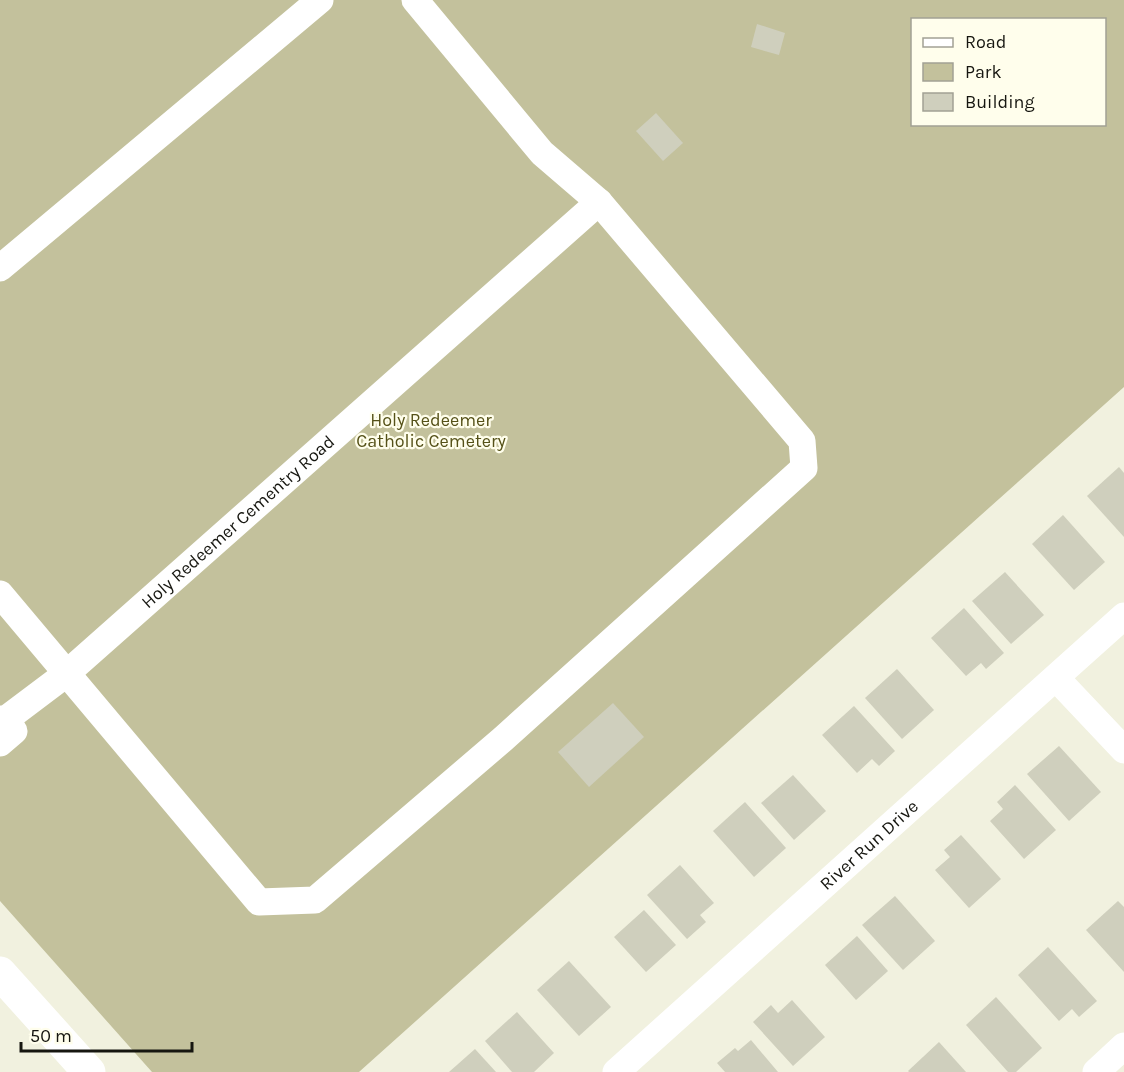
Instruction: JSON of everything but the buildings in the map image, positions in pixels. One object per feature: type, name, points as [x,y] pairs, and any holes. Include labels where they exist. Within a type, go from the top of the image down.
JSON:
[{"type":"street","points":[[0,268],[320,0]]},
{"type":"street","points":[[0,594],[259,902],[315,900],[503,739],[804,468],[802,441],[600,202],[542,153],[416,0]]},
{"type":"street","name":"Holy Redeemer Cementry Road","points":[[2,728],[600,202]]},
{"type":"street","name":"River Run Drive","points":[[616,1072],[1124,616]]},
{"type":"street","points":[[1056,678],[1124,750]]},
{"type":"street","points":[[0,973],[89,1072]]},
{"type":"street","points":[[1096,1072],[1124,1046]]},
{"type":"green space","name":"Holy Redeemer Catholic Cemetery","points":[[0,0],[1124,0],[1124,387],[359,1072],[152,1072],[0,901]]}]
